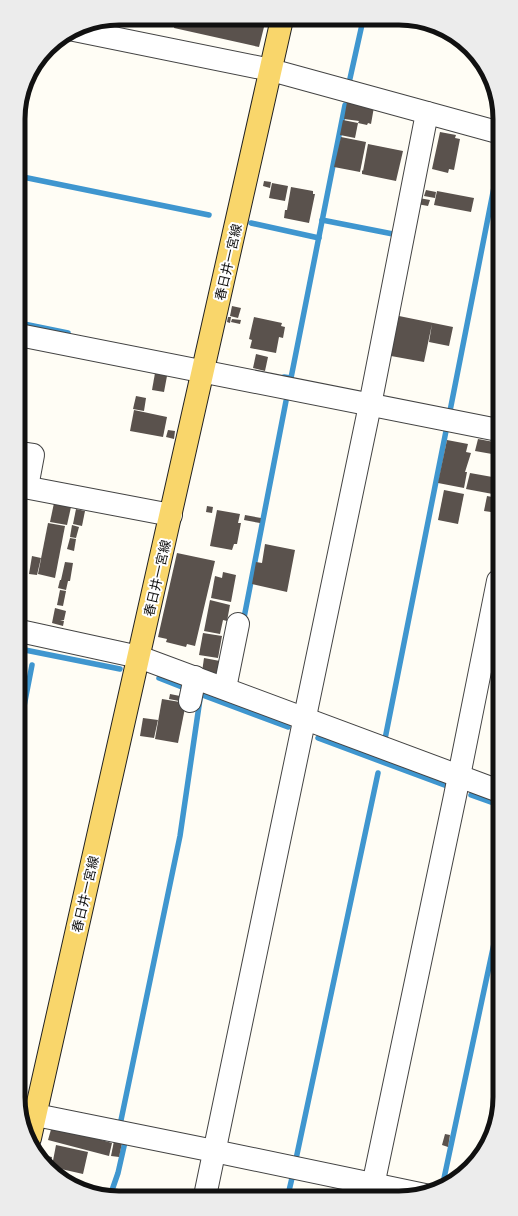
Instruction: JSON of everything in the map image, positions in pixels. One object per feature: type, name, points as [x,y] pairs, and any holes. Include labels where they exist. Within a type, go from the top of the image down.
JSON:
[{"type":"main road","name":"春日井一宮線","points":[[29,1124],[28,1114],[139,656],[281,25]]},
{"type":"street","points":[[83,32],[271,70],[493,131]]},
{"type":"street","points":[[206,1191],[370,405],[427,113]]},
{"type":"street","points":[[25,336],[493,429]]},
{"type":"street","points":[[25,454],[33,455],[25,480]]},
{"type":"street","points":[[25,486],[171,515]]},
{"type":"street","points":[[372,1189],[459,776],[493,606]]},
{"type":"street","points":[[225,688],[238,624]]},
{"type":"street","points":[[25,632],[139,656],[192,690],[225,688],[493,789]]},
{"type":"street","points":[[28,1114],[214,1151],[372,1189],[390,1191]]},
{"type":"building","points":[[175,25],[264,25],[259,47],[174,28]]},
{"type":"building","points":[[347,102],[374,107],[371,124],[368,123],[367,125],[358,123],[359,121],[344,119]]},
{"type":"building","points":[[343,120],[358,123],[355,138],[340,135]]},
{"type":"building","points":[[440,132],[456,135],[455,138],[460,139],[454,170],[449,169],[448,173],[432,169]]},
{"type":"building","points":[[341,137],[366,142],[360,172],[334,167]]},
{"type":"building","points":[[368,144],[403,151],[396,181],[362,174]]},
{"type":"building","points":[[264,181],[271,182],[270,188],[263,186]]},
{"type":"building","points":[[272,183],[288,186],[285,201],[269,198]]},
{"type":"building","points":[[291,187],[313,191],[313,194],[315,194],[309,223],[284,218]]},
{"type":"building","points":[[426,190],[436,192],[435,198],[424,196]]},
{"type":"building","points":[[437,191],[474,198],[471,212],[434,205]]},
{"type":"building","points":[[419,198],[430,200],[428,206],[417,204]]},
{"type":"building","points":[[232,306],[241,308],[238,318],[230,316]]},
{"type":"building","points":[[399,316],[453,327],[449,346],[429,342],[432,324],[424,362],[391,356]]},
{"type":"building","points":[[228,317],[231,317],[230,323],[227,322]]},
{"type":"building","points":[[254,317],[282,323],[281,326],[285,327],[283,338],[279,337],[276,353],[250,348],[252,340],[249,339]]},
{"type":"building","points":[[232,319],[241,320],[240,324],[231,322]]},
{"type":"building","points":[[256,354],[268,357],[265,371],[253,368]]},
{"type":"building","points":[[155,373],[167,376],[164,392],[152,390]]},
{"type":"building","points":[[136,396],[146,398],[144,411],[133,409]]},
{"type":"building","points":[[134,410],[167,417],[163,437],[130,431]]},
{"type":"building","points":[[168,430],[175,431],[174,439],[166,437]]},
{"type":"building","points":[[478,439],[493,442],[492,454],[475,451]]},
{"type":"building","points":[[447,440],[468,444],[466,452],[471,453],[465,472],[467,472],[464,488],[438,483]]},
{"type":"building","points":[[470,473],[493,477],[493,494],[466,489]]},
{"type":"building","points":[[444,490],[464,494],[458,524],[438,520]]},
{"type":"building","points":[[487,496],[493,497],[493,512],[484,511]]},
{"type":"building","points":[[54,503],[71,507],[67,525],[50,522]]},
{"type":"building","points":[[207,506],[213,507],[212,513],[206,512]]},
{"type":"building","points":[[76,509],[85,511],[82,526],[73,524]]},
{"type":"building","points":[[217,510],[240,514],[238,523],[241,523],[237,544],[234,544],[232,550],[210,546]]},
{"type":"building","points":[[245,515],[261,518],[260,523],[244,520]]},
{"type":"building","points":[[48,523],[65,526],[55,578],[38,574]]},
{"type":"building","points":[[72,525],[79,527],[76,538],[70,537]]},
{"type":"building","points":[[70,538],[76,539],[74,551],[67,549]]},
{"type":"building","points":[[265,544],[295,550],[287,592],[252,584],[256,562],[262,563]]},
{"type":"building","points":[[177,553],[215,561],[195,646],[187,644],[186,647],[166,642],[167,639],[158,637]]},
{"type":"building","points":[[32,556],[41,558],[37,575],[29,574]]},
{"type":"building","points":[[65,562],[73,563],[70,581],[68,581],[66,590],[58,588]]},
{"type":"building","points":[[223,572],[236,575],[231,602],[211,598],[215,576],[222,578]]},
{"type":"building","points":[[60,590],[66,591],[63,606],[57,605]]},
{"type":"building","points":[[210,600],[230,605],[227,621],[223,620],[220,634],[204,631]]},
{"type":"building","points":[[55,608],[66,611],[64,620],[60,620],[64,621],[63,626],[52,623]]},
{"type":"building","points":[[203,633],[222,636],[218,658],[199,655]]},
{"type":"building","points":[[204,658],[220,661],[217,675],[202,672]]},
{"type":"building","points":[[170,694],[180,696],[179,701],[169,699]]},
{"type":"building","points":[[162,699],[186,703],[178,743],[155,739]]},
{"type":"building","points":[[143,718],[158,720],[154,738],[140,736]]},
{"type":"building","points":[[52,1126],[112,1143],[109,1156],[48,1140]]},
{"type":"building","points":[[445,1134],[450,1135],[448,1147],[442,1145]]},
{"type":"building","points":[[114,1141],[122,1143],[119,1157],[111,1156]]},
{"type":"building","points":[[56,1145],[88,1152],[83,1174],[61,1169],[61,1171],[52,1163]]},
{"type":"building","points":[[46,1156],[52,1157],[51,1162]]},
{"type":"building","points":[[82,1183],[93,1185],[92,1187]]},
{"type":"waterway","points":[[349,83],[362,25]]},
{"type":"waterway","points":[[284,377],[291,378],[345,105]]},
{"type":"waterway","points":[[25,177],[209,215]]},
{"type":"waterway","points":[[450,411],[493,192]]},
{"type":"waterway","points":[[322,220],[393,234]]},
{"type":"waterway","points":[[251,223],[319,238]]},
{"type":"waterway","points":[[25,324],[68,333]]},
{"type":"waterway","points":[[243,623],[286,401]]},
{"type":"waterway","points":[[385,739],[446,431]]},
{"type":"waterway","points":[[25,650],[120,669]]},
{"type":"waterway","points":[[25,701],[32,665]]},
{"type":"waterway","points":[[159,678],[187,689]]},
{"type":"waterway","points":[[197,693],[288,727]]},
{"type":"waterway","points":[[120,1125],[180,836],[200,699]]},
{"type":"waterway","points":[[318,738],[447,786]]},
{"type":"waterway","points":[[296,1159],[378,773]]},
{"type":"waterway","points":[[471,795],[493,803]]},
{"type":"waterway","points":[[444,1179],[493,948]]},
{"type":"waterway","points":[[112,1191],[118,1173],[125,1142]]},
{"type":"waterway","points":[[289,1191],[292,1178]]}]
